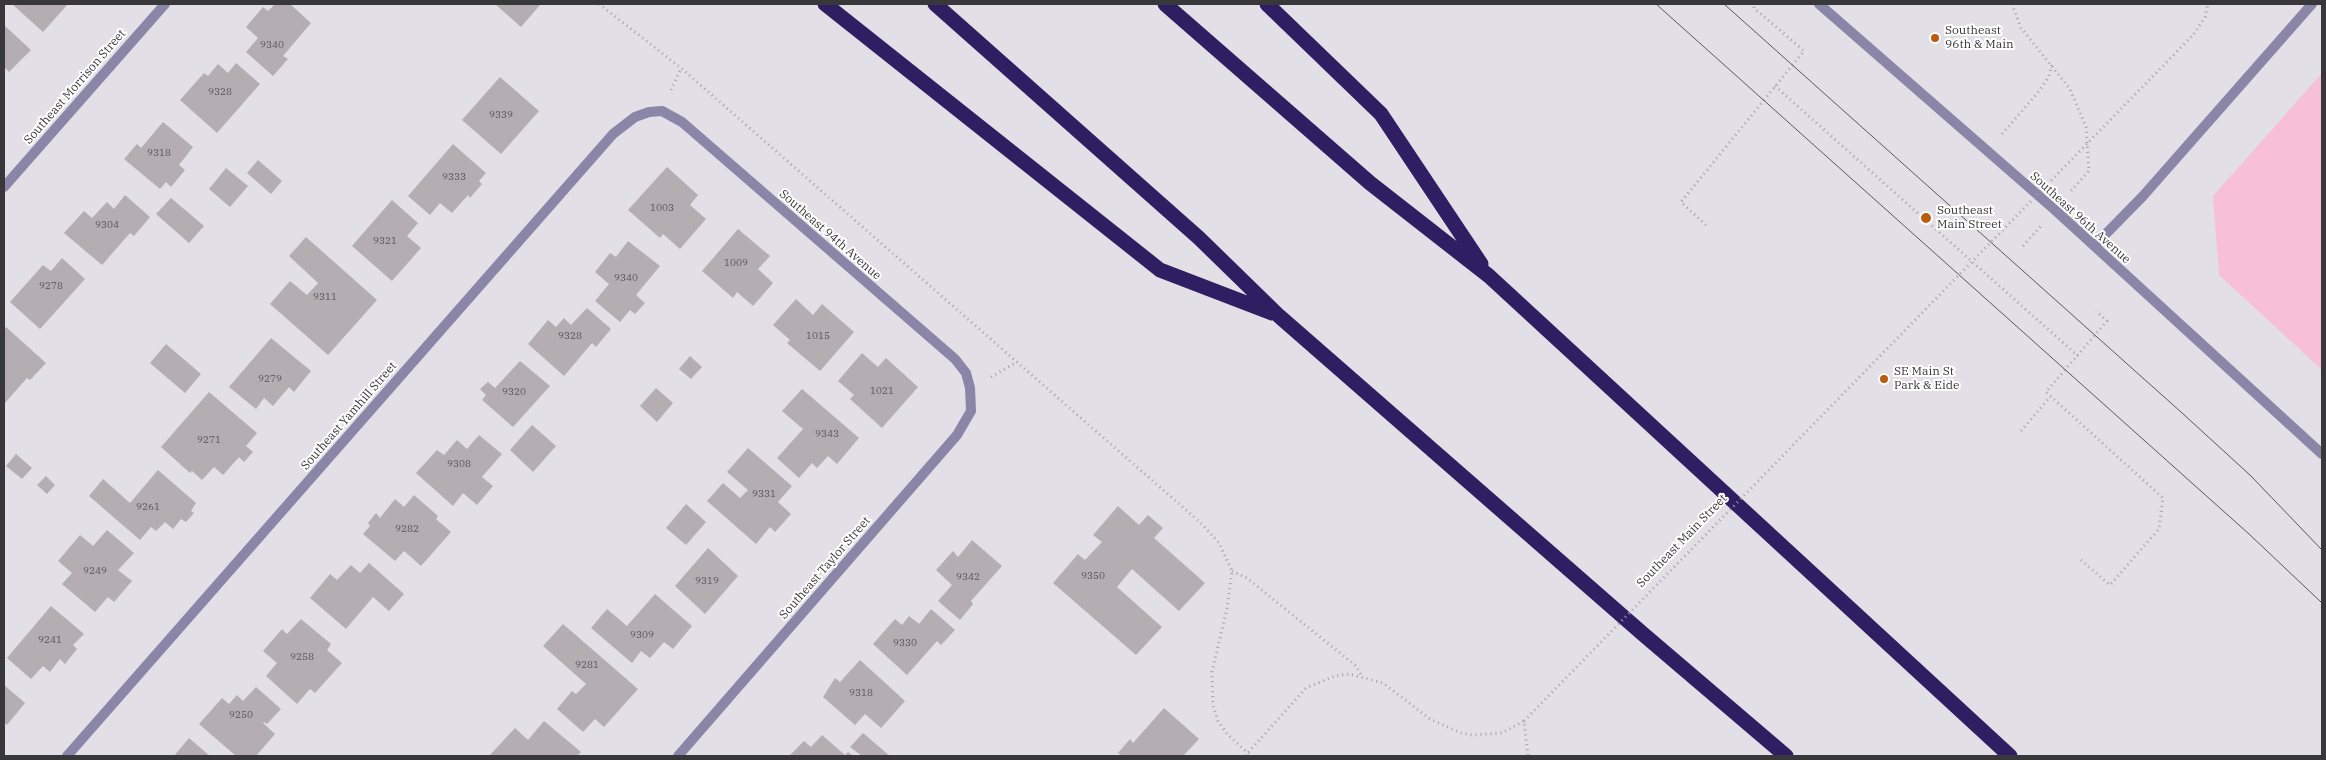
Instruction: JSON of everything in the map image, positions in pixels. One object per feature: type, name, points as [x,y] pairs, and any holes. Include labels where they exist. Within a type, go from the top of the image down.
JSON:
[{"type":"highway","points":[[825,4],[1160,270],[1279,316]]},
{"type":"highway","points":[[935,4],[1199,238],[1279,316],[1643,634],[1786,756]]},
{"type":"highway","points":[[1166,4],[1370,184],[1489,276],[2010,756]]},
{"type":"highway","points":[[1267,4],[1381,114],[1489,276]]},
{"type":"street","name":"Southeast Morrison Street","points":[[4,187],[165,4]]},
{"type":"street","name":"Southeast 96th Avenue","points":[[1819,4],[2094,246],[2322,454]]},
{"type":"street","points":[[2094,246],[2142,196],[2312,4]]},
{"type":"street","name":"Southeast 94th Avenue","points":[[662,111],[682,122],[954,358],[966,373],[970,388]]},
{"type":"street","name":"Southeast Yamhill Street","points":[[67,756],[612,134],[635,117],[649,112],[662,111]]},
{"type":"street","name":"Southeast Taylor Street","points":[[678,756],[958,435],[971,411],[970,388]]},
{"type":"path","points":[[1706,225],[1681,202],[1804,51],[1754,8],[1754,4]]},
{"type":"path","points":[[2012,4],[2021,28],[2070,89],[2086,126],[2089,171]]},
{"type":"path","name":"Southeast Main Street","points":[[1246,755],[1306,688],[1335,676],[1349,674],[1362,676],[1383,684],[1430,719],[1461,734],[1502,733],[1524,721],[2194,34],[2205,17],[2208,4]]},
{"type":"path","points":[[1987,151],[2040,90],[2049,76],[2052,65]]},
{"type":"path","points":[[1775,86],[2078,356]]},
{"type":"path","points":[[2081,560],[2110,585],[2159,528],[2163,498],[2046,392],[2107,321],[2096,311]]},
{"type":"path","points":[[2021,430],[2050,396]]},
{"type":"path","points":[[1232,571],[1255,584],[1356,666],[1362,676]]},
{"type":"path","points":[[1524,721],[1528,756]]},
{"type":"shaded area","points":[[2322,73],[2322,370],[2219,275],[2213,196]]},
{"type":"building","points":[[12,4],[68,4],[43,32]]},
{"type":"building","points":[[275,4],[290,4],[311,23],[283,56],[288,59],[273,76],[246,52],[258,38],[246,27],[263,7],[268,11]]},
{"type":"building","points":[[495,4],[541,4],[521,27]]},
{"type":"building","points":[[4,25],[31,50],[9,72],[4,67]]},
{"type":"building","points":[[236,63],[260,84],[217,133],[180,100],[204,73],[208,76],[218,64],[228,73]]},
{"type":"building","points":[[500,77],[539,111],[501,154],[462,120]]},
{"type":"building","points":[[163,122],[193,147],[179,165],[185,170],[171,187],[166,182],[160,189],[124,159],[137,144],[141,148]]},
{"type":"building","points":[[453,144],[486,173],[479,181],[482,184],[470,198],[468,195],[452,213],[440,203],[430,215],[408,196]]},
{"type":"building","points":[[258,160],[282,181],[271,194],[247,173]]},
{"type":"building","points":[[667,167],[698,195],[690,205],[706,219],[680,249],[663,234],[660,238],[628,210]]},
{"type":"building","points":[[226,168],[248,186],[230,207],[209,189]]},
{"type":"building","points":[[125,195],[150,217],[134,236],[130,233],[102,265],[64,233],[84,211],[92,218],[107,202],[114,209]]},
{"type":"building","points":[[171,198],[204,226],[189,243],[156,214]]},
{"type":"building","points":[[392,200],[418,223],[407,236],[421,248],[392,281],[352,246]]},
{"type":"building","points":[[738,229],[770,256],[758,269],[773,283],[753,306],[737,292],[733,298],[702,271]]},
{"type":"building","points":[[306,237],[377,300],[328,355],[270,304],[290,281],[307,295],[318,283],[289,256]]},
{"type":"building","points":[[628,241],[660,266],[636,295],[645,303],[635,314],[630,310],[620,322],[595,301],[609,284],[595,272],[610,253],[616,257]]},
{"type":"building","points":[[62,258],[85,279],[40,329],[10,302],[43,265],[51,271]]},
{"type":"building","points":[[796,299],[813,315],[822,304],[854,332],[820,371],[787,343],[790,340],[773,325]]},
{"type":"building","points":[[587,308],[611,329],[596,347],[592,343],[564,376],[528,344],[548,320],[556,327],[564,318],[571,325]]},
{"type":"building","points":[[6,327],[46,363],[30,380],[27,378],[4,404],[4,330]]},
{"type":"building","points":[[271,338],[311,371],[294,392],[289,387],[273,406],[264,398],[256,409],[229,387]]},
{"type":"building","points":[[166,344],[201,374],[185,393],[150,363]]},
{"type":"building","points":[[862,353],[878,367],[886,358],[918,387],[882,428],[850,399],[854,395],[838,381]]},
{"type":"building","points":[[690,356],[702,367],[691,379],[679,369]]},
{"type":"building","points":[[520,361],[550,386],[513,427],[482,400],[486,395],[480,389],[488,382],[495,388]]},
{"type":"building","points":[[656,388],[673,403],[657,422],[640,406]]},
{"type":"building","points":[[802,389],[859,438],[837,464],[828,456],[817,468],[812,463],[799,478],[777,458],[803,429],[782,411]]},
{"type":"building","points":[[209,392],[257,433],[246,446],[253,452],[244,462],[239,457],[223,475],[214,467],[202,480],[192,471],[190,473],[161,447]]},
{"type":"building","points":[[532,425],[556,446],[533,472],[510,450]]},
{"type":"building","points":[[479,435],[502,454],[482,477],[493,486],[477,505],[463,493],[453,506],[416,473],[437,450],[444,455],[457,440],[467,449]]},
{"type":"building","points":[[748,448],[792,486],[778,502],[791,514],[775,532],[770,527],[756,544],[707,501],[723,483],[740,498],[748,490],[727,472]]},
{"type":"building","points":[[16,454],[32,468],[22,479],[6,466]]},
{"type":"building","points":[[158,470],[196,503],[191,511],[194,513],[186,522],[181,519],[173,529],[165,522],[156,531],[151,527],[140,540],[89,496],[103,479],[130,503]]},
{"type":"building","points":[[46,476],[55,485],[47,494],[37,485]]},
{"type":"building","points":[[414,495],[438,516],[436,519],[451,532],[421,566],[404,551],[395,561],[363,534],[370,526],[368,523],[376,513],[380,518],[395,499],[404,507]]},
{"type":"building","points":[[686,504],[706,522],[686,545],[666,528]]},
{"type":"building","points":[[1118,506],[1139,525],[1148,515],[1163,528],[1154,538],[1205,583],[1179,611],[1132,569],[1117,587],[1162,627],[1136,655],[1053,583],[1078,554],[1085,560],[1102,542],[1093,535]]},
{"type":"building","points":[[107,530],[134,553],[118,570],[132,581],[114,602],[108,597],[95,612],[62,584],[72,573],[58,561],[80,535],[93,546]]},
{"type":"building","points":[[972,540],[1002,566],[971,601],[973,604],[960,620],[938,601],[952,585],[936,570],[953,551],[958,557]]},
{"type":"building","points":[[708,548],[738,576],[705,614],[675,586]]},
{"type":"building","points":[[369,563],[404,594],[389,611],[373,597],[346,629],[310,598],[330,574],[337,580],[351,565],[360,573]]},
{"type":"building","points":[[655,594],[692,626],[673,649],[664,642],[650,658],[641,651],[632,663],[591,628],[607,609],[627,626]]},
{"type":"building","points":[[51,606],[84,634],[73,645],[77,649],[65,664],[60,659],[50,672],[43,666],[31,679],[7,658]]},
{"type":"building","points":[[931,609],[955,630],[941,645],[937,641],[907,675],[873,644],[895,619],[902,625],[909,616],[919,624]]},
{"type":"building","points":[[301,619],[331,644],[327,650],[342,663],[315,693],[310,689],[297,704],[266,676],[277,663],[263,651],[282,629],[287,634]]},
{"type":"building","points":[[563,624],[638,689],[604,727],[595,719],[583,732],[557,709],[572,691],[576,694],[586,684],[543,646]]},
{"type":"building","points":[[860,660],[905,701],[881,728],[865,714],[855,725],[823,697],[835,678],[840,682]]},
{"type":"building","points":[[4,685],[25,703],[7,725],[4,722]]},
{"type":"building","points":[[256,687],[281,709],[267,724],[263,723],[275,734],[256,756],[236,756],[199,724],[222,698],[229,704],[237,695],[243,701]]},
{"type":"building","points":[[1164,708],[1199,739],[1183,756],[1122,756],[1118,753],[1130,739],[1133,743]]},
{"type":"building","points":[[544,721],[581,752],[577,756],[489,756],[515,728],[528,740]]},
{"type":"building","points":[[863,733],[890,756],[862,756],[850,747]]},
{"type":"building","points":[[822,735],[845,755],[848,752],[853,756],[789,756],[804,741],[811,747]]},
{"type":"building","points":[[189,738],[210,756],[174,756]]},
{"type":"tram line","points":[[1656,4],[2249,534],[2322,603]]},
{"type":"tram line","points":[[1724,4],[2181,412],[2251,476],[2322,550]]},
{"type":"place","name":"Southeast 96th & Main","points":[[1935,38]]},
{"type":"place","name":"Southeast Main Street","points":[[1926,218]]},
{"type":"place","name":"SE Main St Park & Eide","points":[[1884,379]]}]
